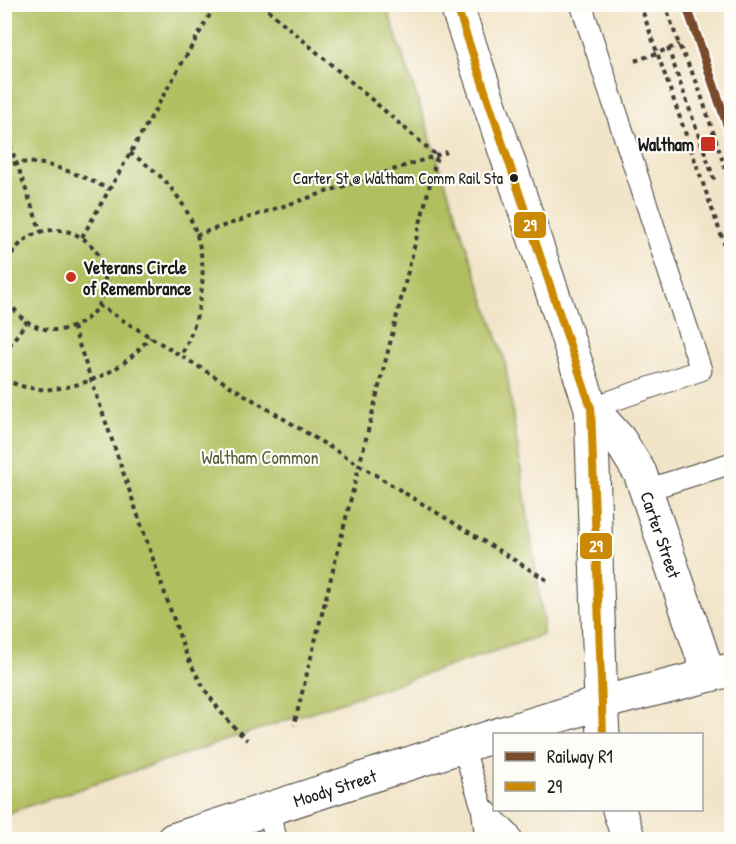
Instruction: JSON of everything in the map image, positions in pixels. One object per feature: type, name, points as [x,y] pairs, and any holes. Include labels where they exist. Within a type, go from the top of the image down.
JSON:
[{"type":"main road","name":"Carter Street","points":[[456,4],[591,408],[602,719]]},
{"type":"main road","name":"Carter Street","points":[[591,408],[619,439],[630,456],[720,672]]},
{"type":"main road","points":[[513,733],[602,719],[720,672]]},
{"type":"main road","name":"Moody Street","points":[[173,840],[493,737]]},
{"type":"main road","points":[[619,811],[629,840]]},
{"type":"lane","points":[[581,4],[701,370],[591,408]]},
{"type":"lane","points":[[646,490],[732,463]]},
{"type":"lane","points":[[463,747],[482,807],[486,840]]},
{"type":"lane","points":[[482,807],[510,834],[512,840]]},
{"type":"lane","points":[[267,809],[277,840]]},
{"type":"path","points":[[82,237],[216,4]]},
{"type":"path","points":[[261,4],[437,156]]},
{"type":"path","points":[[640,4],[732,266]]},
{"type":"path","points":[[665,4],[679,45],[697,83],[729,180]]},
{"type":"path","points":[[603,72],[679,45]]},
{"type":"path","points":[[668,48],[715,182]]},
{"type":"path","points":[[4,128],[41,232]]},
{"type":"path","points":[[196,234],[447,152]]},
{"type":"path","points":[[130,153],[158,174],[174,192],[190,218],[196,234],[202,258],[204,284],[196,324],[181,356]]},
{"type":"path","points":[[294,725],[437,156]]},
{"type":"path","points":[[4,166],[34,162],[48,165],[109,189]]},
{"type":"path","points":[[61,230],[82,237],[90,244],[102,262],[105,284],[98,305],[92,315],[73,327],[54,330],[35,326],[18,314],[6,296],[6,274],[14,253],[25,240],[41,232],[61,230]]},
{"type":"path","points":[[4,247],[14,253]]},
{"type":"path","points":[[98,305],[550,582]]},
{"type":"path","points":[[4,353],[27,321]]},
{"type":"path","points":[[73,327],[184,649],[193,669],[217,708],[247,740]]},
{"type":"path","points":[[4,380],[31,388],[45,389],[91,379],[117,368],[140,349],[150,337]]},
{"type":"green space","name":"Waltham Common","points":[[4,5],[386,5],[505,361],[543,620],[543,635],[5,814]]},
{"type":"rail line","name":"R1","points":[[686,4],[732,139]]},
{"type":"transit line","name":"29","points":[[456,4],[591,408],[603,733]]},
{"type":"place","name":"Waltham","points":[[708,144]]},
{"type":"place","name":"Carter St @ Waltham Comm Rail Sta","points":[[514,178]]},
{"type":"place","name":"Veterans Circle of Remembrance","points":[[71,277]]}]
